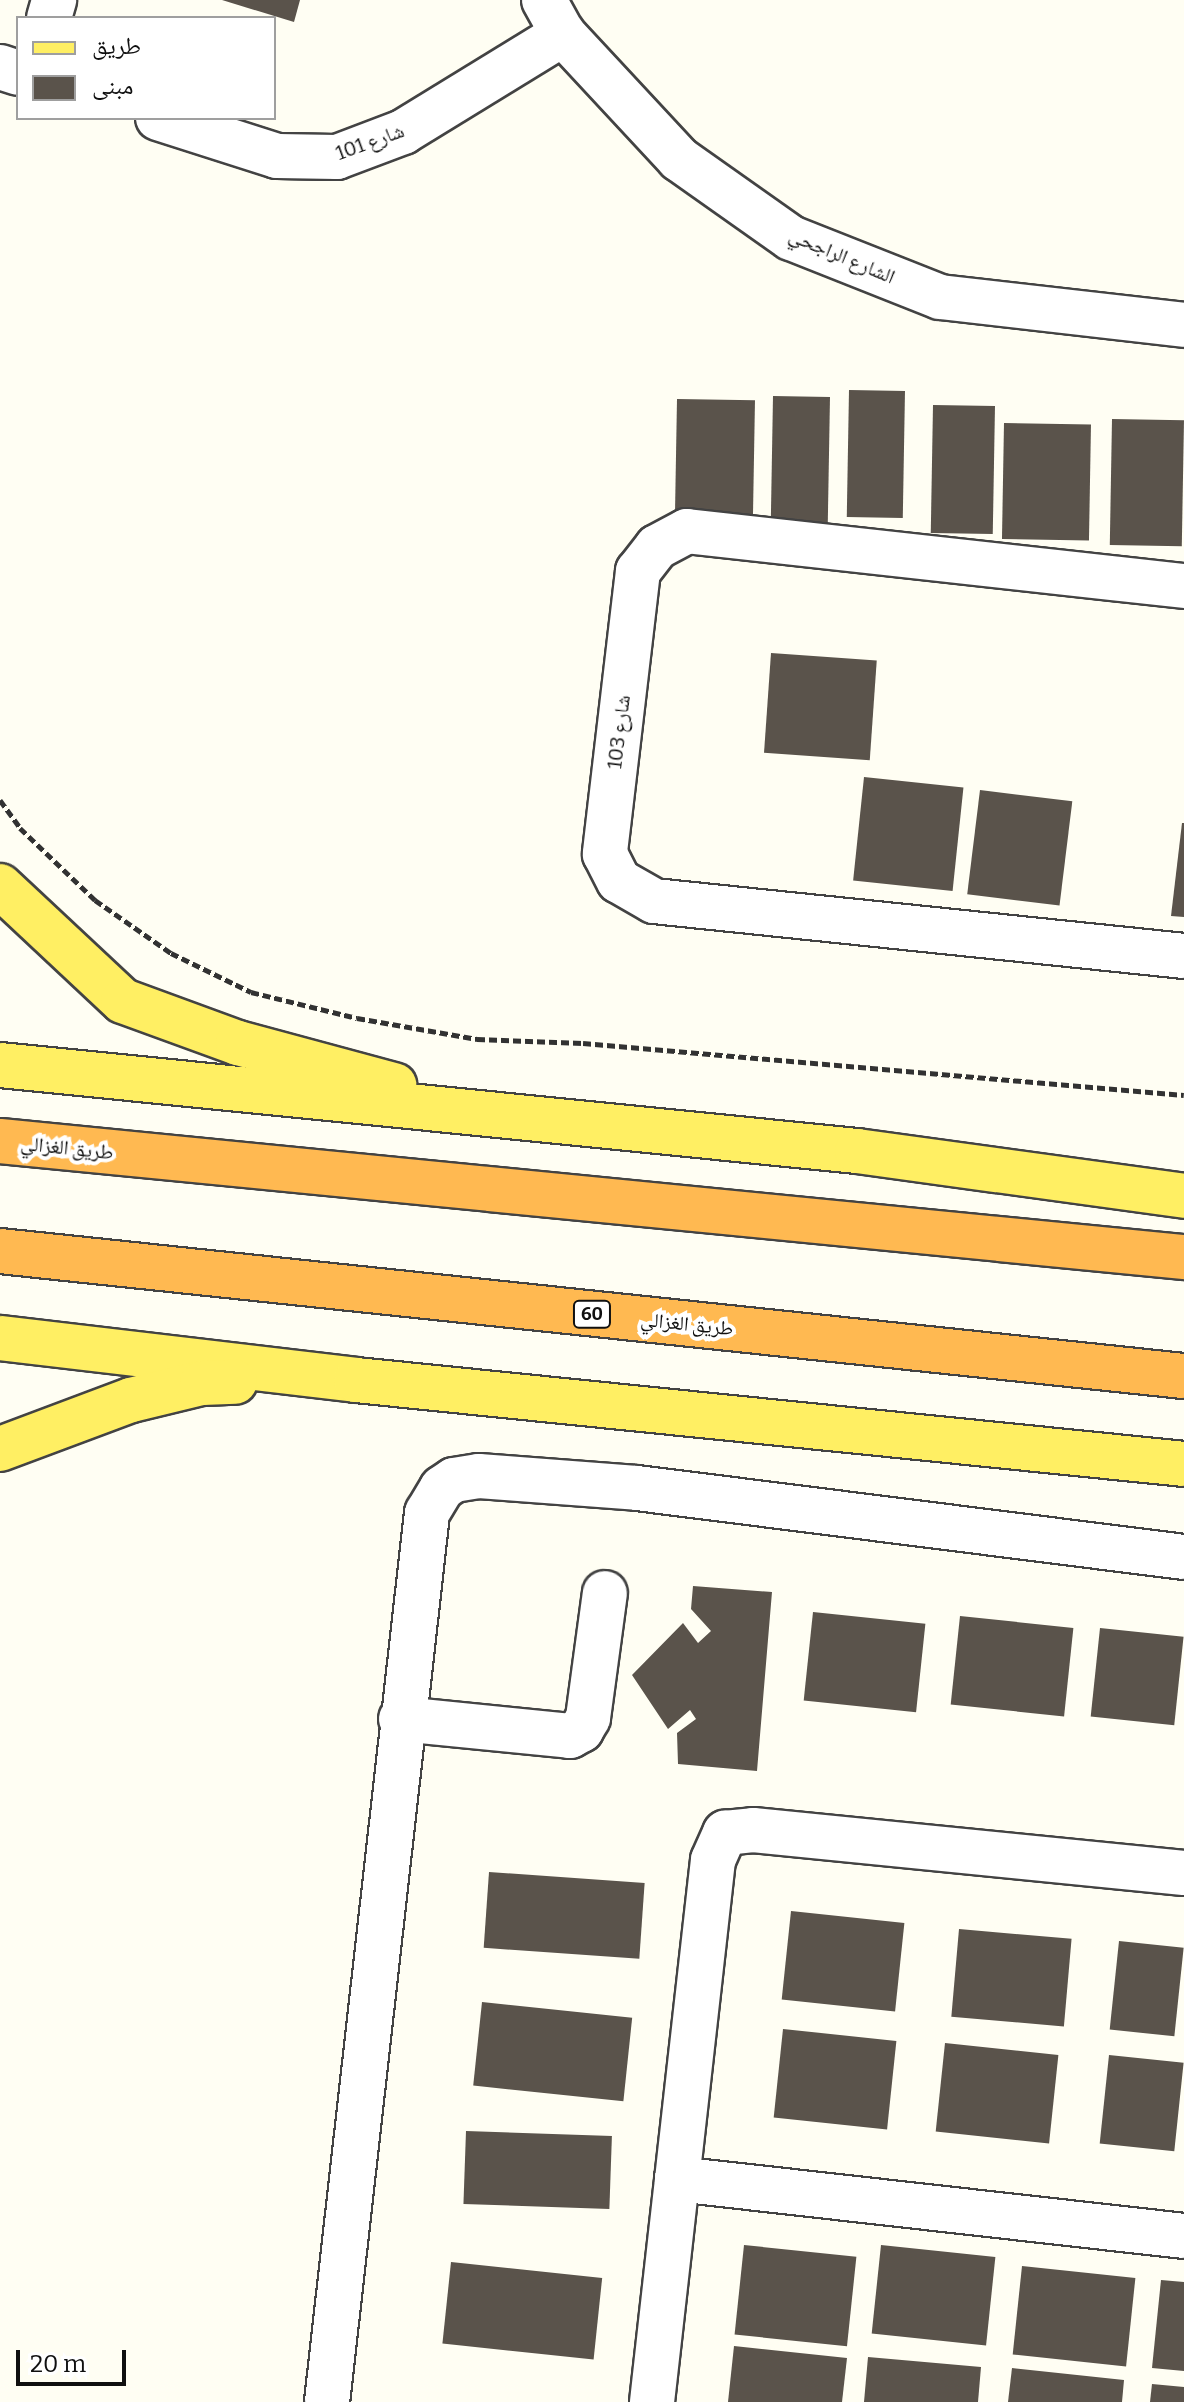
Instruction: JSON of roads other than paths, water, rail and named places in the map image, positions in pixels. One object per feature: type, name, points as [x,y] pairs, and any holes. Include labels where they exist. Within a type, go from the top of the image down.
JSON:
[{"type":"highway","name":"طريق الغزالي","points":[[0,1141],[1184,1257]]},
{"type":"highway","name":"طريق الغزالي","points":[[0,1251],[1184,1376]]},
{"type":"main road","points":[[0,886],[123,1001],[238,1043],[524,1120]]},
{"type":"main road","points":[[0,1065],[524,1120],[857,1151],[1184,1196]]},
{"type":"main road","points":[[0,1338],[356,1380],[1184,1464]]},
{"type":"main road","points":[[0,1449],[131,1400],[202,1383],[356,1380]]},
{"type":"street","name":"شارع 101","points":[[164,120],[277,156],[337,157],[403,132],[553,17]]},
{"type":"street","name":"الشارع الراجحي","points":[[553,17],[679,159],[791,238],[940,297],[1184,325]]},
{"type":"street","name":"شارع 103","points":[[1184,586],[687,531],[657,547],[638,571],[605,854],[619,881],[654,901],[1184,956]]},
{"type":"street","points":[[327,2402],[401,1719],[427,1513],[442,1488],[466,1476],[637,1488],[1184,1557]]},
{"type":"street","points":[[401,1719],[570,1736],[581,1730],[588,1718],[605,1593]]},
{"type":"street","points":[[652,2402],[713,1860],[725,1833],[753,1830],[1184,1873]]},
{"type":"street","points":[[677,2179],[1184,2236]]}]
